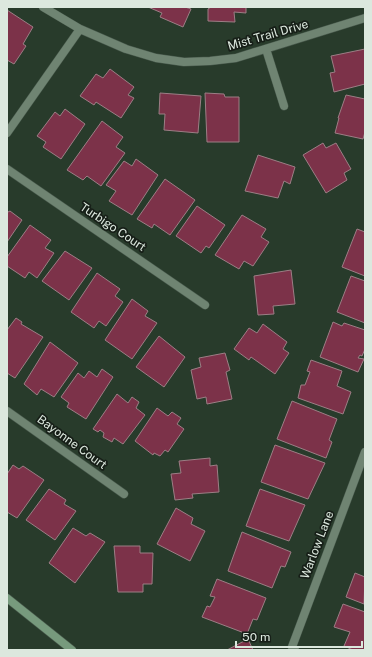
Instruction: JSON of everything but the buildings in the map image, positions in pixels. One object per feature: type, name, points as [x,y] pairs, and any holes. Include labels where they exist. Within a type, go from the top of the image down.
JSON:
[{"type":"street","name":"Mist Trail Drive","points":[[43,7],[80,29],[126,49],[156,58],[184,62],[210,62],[236,58],[365,18]]},
{"type":"street","points":[[7,133],[80,29]]},
{"type":"street","points":[[266,49],[284,106]]},
{"type":"street","name":"Turbigo Court","points":[[7,169],[204,305]]},
{"type":"street","name":"Bayonne Court","points":[[7,411],[124,494]]},
{"type":"street","name":"Warlow Lane","points":[[293,649],[365,452]]},
{"type":"street","points":[[7,598],[72,650]]}]
